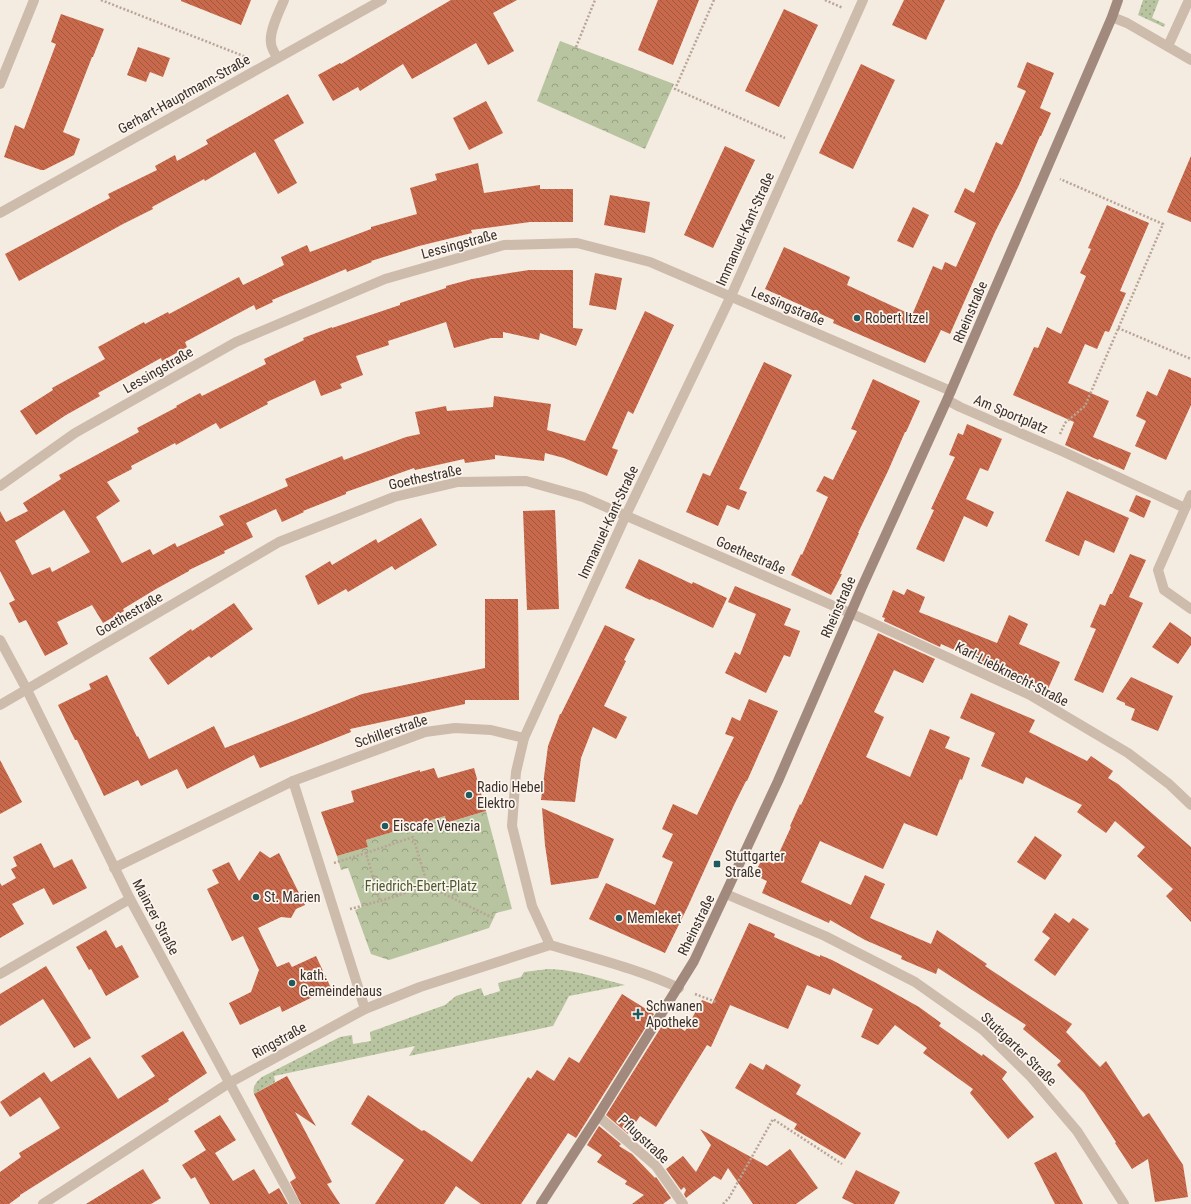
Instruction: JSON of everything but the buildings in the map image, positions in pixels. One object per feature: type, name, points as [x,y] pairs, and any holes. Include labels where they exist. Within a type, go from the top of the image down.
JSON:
[{"type":"main road","name":"Rheinstraße","points":[[541,1204],[598,1116],[694,961],[778,781],[850,613],[949,396],[1118,0]]},
{"type":"street","points":[[0,84],[34,0]]},
{"type":"street","points":[[278,58],[270,44],[273,27],[284,0]]},
{"type":"street","name":"Gerhart-Hauptmann-Straße","points":[[0,213],[382,0]]},
{"type":"street","name":"Immanuel-Kant-Straße","points":[[550,945],[532,906],[512,826],[516,772],[524,738],[626,515],[731,296],[863,0]]},
{"type":"street","points":[[1168,46],[1189,0]]},
{"type":"street","points":[[1112,17],[1127,23],[1191,60]]},
{"type":"street","name":"Lessingstraße","points":[[0,486],[75,433],[236,342],[385,279],[504,245],[577,243],[650,262],[731,296],[949,396]]},
{"type":"street","name":"Am Sportplatz","points":[[949,396],[960,407],[1064,452],[1185,508]]},
{"type":"street","name":"Goethestraße","points":[[0,705],[279,542],[394,497],[458,482],[526,481],[583,497],[850,613]]},
{"type":"street","points":[[1191,495],[1158,570],[1164,590],[1191,609]]},
{"type":"street","name":"Karl-Liebknecht-Straße","points":[[850,613],[1030,695],[1128,753],[1169,784],[1191,805]]},
{"type":"street","name":"Mainzer Straße","points":[[0,640],[27,690],[130,899],[295,1204]]},
{"type":"street","name":"Schillerstraße","points":[[114,868],[293,781],[425,732],[462,728],[491,730],[524,738]]},
{"type":"street","points":[[293,781],[364,1009]]},
{"type":"street","name":"Stuttgarter Straße","points":[[726,894],[825,936],[915,982],[983,1030],[1032,1077],[1077,1131],[1124,1204]]},
{"type":"street","points":[[0,974],[130,899]]},
{"type":"street","points":[[550,945],[658,979],[678,988]]},
{"type":"street","name":"Ringstraße","points":[[43,1204],[229,1083],[364,1009],[420,987],[550,945]]},
{"type":"street","name":"Pflugstraße","points":[[598,1116],[656,1166],[683,1204]]},
{"type":"path","points":[[101,0],[265,65]]},
{"type":"path","points":[[576,47],[594,0]]},
{"type":"path","points":[[714,0],[675,89],[798,144]]},
{"type":"path","points":[[1054,448],[1065,423],[1085,406],[1163,224],[1060,179]]},
{"type":"path","points":[[1118,328],[1191,359]]},
{"type":"path","points":[[339,861],[413,837],[428,886]]},
{"type":"path","points":[[366,853],[380,901]]},
{"type":"path","points":[[348,910],[428,886],[493,918]]},
{"type":"path","points":[[695,994],[716,1002]]},
{"type":"path","points":[[723,1204],[729,1198],[773,1119],[842,1164]]},
{"type":"green space","points":[[1143,0],[1159,0],[1152,18],[1165,24],[1164,27],[1138,15]]},
{"type":"green space","points":[[560,41],[674,84],[645,149],[537,101]]},
{"type":"green space","name":"Friedrich-Ebert-Platz","points":[[486,811],[512,909],[496,913],[489,928],[389,960],[371,954],[355,910],[362,907],[348,868],[341,870],[337,856],[368,847],[366,840],[445,816],[447,823]]},
{"type":"green space","points":[[548,969],[577,972],[625,985],[569,996],[553,1026],[409,1056],[415,1046],[274,1076],[275,1082],[254,1094],[255,1085],[262,1077],[340,1037],[352,1035],[353,1044],[371,1041],[370,1032],[445,1005],[456,996],[481,988],[484,996],[500,991],[498,983],[521,977],[524,972]]},
{"type":"place","name":"Robert Itzel","points":[[857,318]]},
{"type":"place","name":"Radio Hebel Elektro","points":[[469,795]]},
{"type":"place","name":"Eiscafe Venezia","points":[[385,826]]},
{"type":"place","name":"Stuttgarter Straße","points":[[717,864]]},
{"type":"place","name":"St. Marien","points":[[256,897]]},
{"type":"place","name":"Memleket","points":[[619,918]]},
{"type":"place","name":"kath. Gemeindehaus","points":[[292,983]]},
{"type":"place","name":"Schwanen Apotheke","points":[[638,1014]]}]
